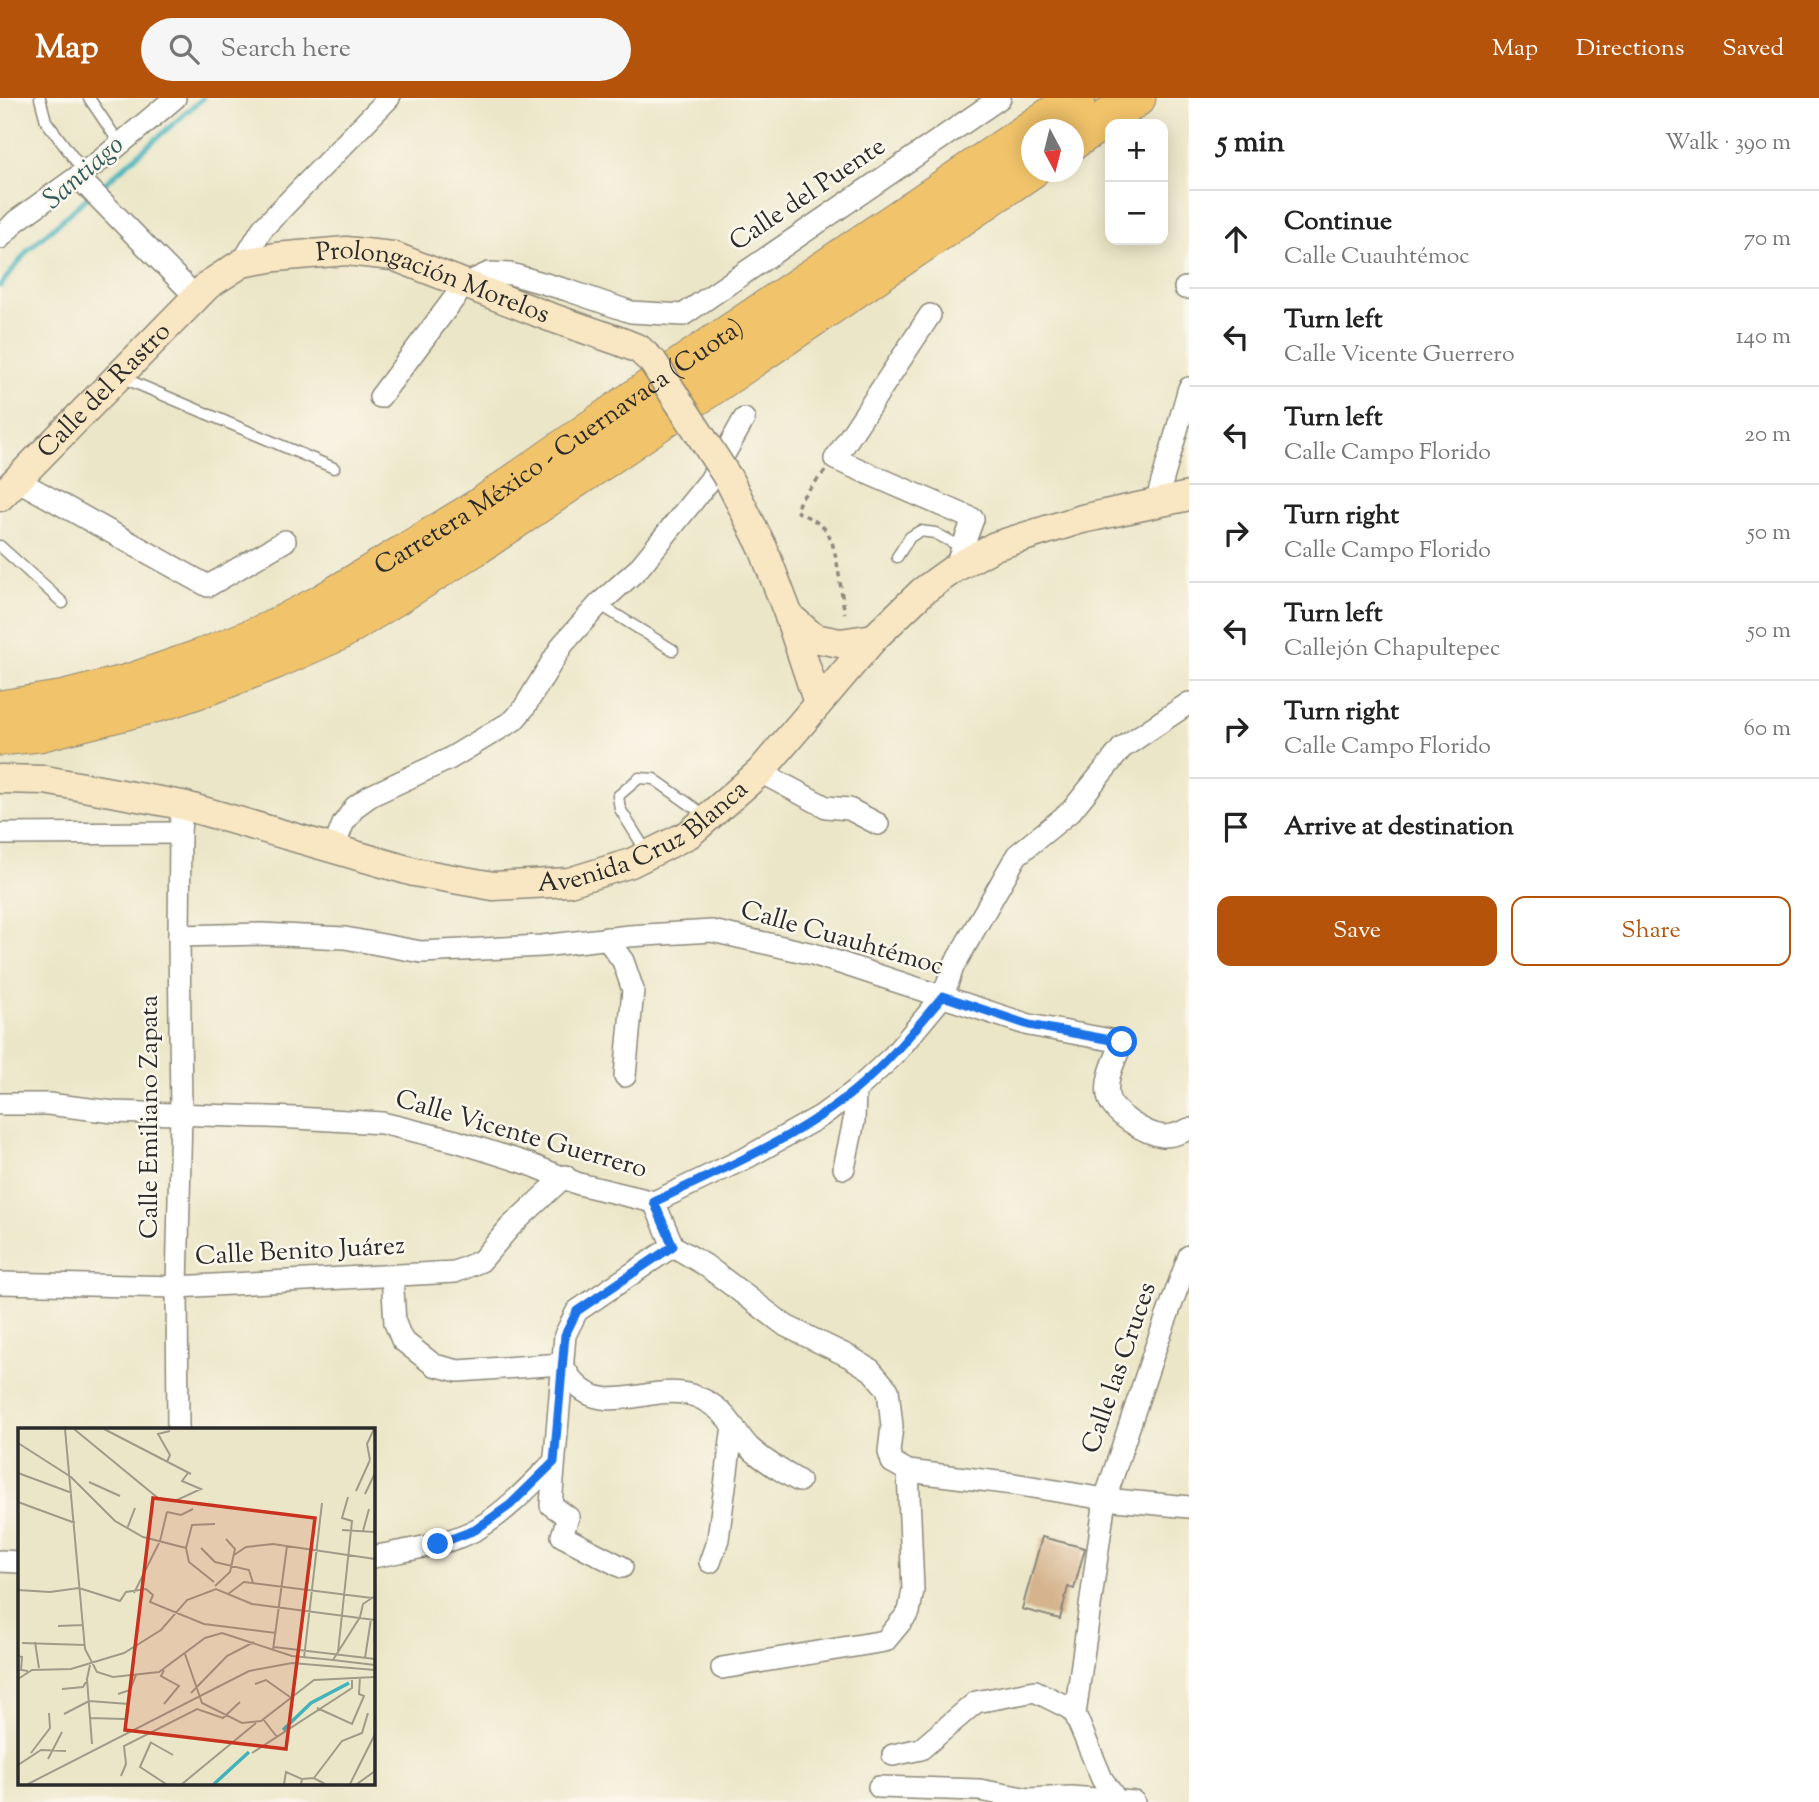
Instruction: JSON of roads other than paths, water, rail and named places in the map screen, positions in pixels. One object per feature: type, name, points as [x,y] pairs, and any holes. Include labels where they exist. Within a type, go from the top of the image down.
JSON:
[{"type":"highway","name":"Carretera México - Cuernavaca (Cuota)","points":[[0,709],[65,699],[128,682],[206,656],[268,631],[322,603],[481,506],[1077,98]]},
{"type":"highway","points":[[1084,134],[1137,98]]},
{"type":"highway","name":"Carretera México - Cuernavaca (Cuota)","points":[[0,737],[40,733],[162,702],[276,660],[339,632],[477,546],[1021,177]]},
{"type":"main road","name":"Prolongación Morelos","points":[[202,291],[242,264],[276,257],[345,251],[393,256],[639,349],[653,362],[719,479]]},
{"type":"main road","name":"Calle del Rastro","points":[[8,488],[202,291]]},
{"type":"main road","points":[[719,479],[763,548],[818,703]]},
{"type":"main road","name":"Avenida Cruz Blanca","points":[[0,779],[45,780],[181,819],[333,850],[414,872],[493,886],[569,882],[631,863],[689,834],[760,772],[874,638],[959,558],[1082,519],[1189,496]]},
{"type":"main road","points":[[789,616],[814,638],[841,643],[874,638]]},
{"type":"street","points":[[0,238],[16,221],[81,176],[175,98]]},
{"type":"street","points":[[242,264],[262,229],[389,98]]},
{"type":"street","name":"Calle del Puente","points":[[466,284],[489,273],[511,274],[631,312],[683,315],[1000,98]]},
{"type":"street","points":[[81,176],[100,199],[202,291]]},
{"type":"street","points":[[380,397],[466,284]]},
{"type":"street","points":[[930,315],[835,459],[973,519],[959,558]]},
{"type":"street","points":[[1156,503],[1189,389]]},
{"type":"street","points":[[333,850],[343,824],[355,807],[370,796],[449,759],[514,720],[562,644],[599,604],[638,569],[719,479],[744,419]]},
{"type":"street","points":[[8,488],[208,586],[285,541]]},
{"type":"street","name":"Calle Vicente Guerrero","points":[[0,1104],[48,1104],[114,1112],[382,1124],[456,1141],[565,1176],[579,1184],[654,1202],[748,1157],[821,1116],[855,1091],[894,1055],[943,996],[953,967],[1017,855],[1071,811],[1122,748],[1189,703]]},
{"type":"street","points":[[760,772],[826,807],[849,809],[878,824]]},
{"type":"street","points":[[0,834],[181,819]]},
{"type":"street","name":"Calle Emiliano Zapata","points":[[178,1428],[181,819]]},
{"type":"street","name":"Calle Cuauhtémoc","points":[[179,936],[261,934],[345,938],[421,952],[541,946],[712,931],[813,954],[1029,1025],[1122,1042],[1108,1079],[1108,1098],[1114,1109],[1143,1130],[1163,1136],[1189,1129]]},
{"type":"street","points":[[606,939],[624,961],[633,990],[625,1076]]},
{"type":"street","points":[[844,1168],[854,1121],[855,1091]]},
{"type":"street","name":"Calle Benito Juárez","points":[[0,1283],[177,1287],[456,1272],[481,1261],[510,1227],[565,1176]]},
{"type":"street","points":[[654,1202],[673,1246],[705,1265],[786,1326],[871,1370],[888,1390],[892,1426],[889,1452],[892,1462],[908,1471],[1105,1499],[1189,1507]]},
{"type":"street","points":[[622,1567],[562,1536],[568,1517],[551,1505],[565,1335],[577,1311],[673,1246]]},
{"type":"street","name":"Calle las Cruces","points":[[1075,1714],[1105,1499],[1189,1256]]},
{"type":"street","points":[[392,1275],[395,1323],[402,1340],[434,1365],[458,1371],[562,1364]]},
{"type":"street","points":[[562,1364],[575,1384],[588,1394],[613,1399],[633,1398],[657,1392],[686,1393],[706,1401],[724,1414],[748,1447],[799,1481]]},
{"type":"street","points":[[710,1562],[718,1539],[733,1426]]},
{"type":"street","points":[[374,1557],[438,1544],[475,1530],[510,1505],[554,1462]]},
{"type":"street","points":[[722,1668],[884,1641],[909,1612],[913,1590],[908,1471]]},
{"type":"street","points":[[0,1561],[18,1562]]},
{"type":"street","points":[[893,1755],[921,1749],[976,1702],[1035,1691],[1069,1708],[1075,1714],[1102,1779],[1126,1801]]},
{"type":"street","points":[[880,1787],[979,1790],[1026,1801],[1071,1797],[1126,1801]]},
{"type":"lane","points":[[40,98],[46,121],[81,176]]},
{"type":"lane","points":[[89,98],[120,144]]},
{"type":"lane","points":[[119,376],[334,468]]},
{"type":"lane","points":[[897,557],[910,537],[920,531],[935,533],[959,558]]},
{"type":"lane","points":[[0,546],[63,603]]},
{"type":"lane","points":[[599,604],[673,650]]},
{"type":"lane","points":[[648,854],[620,809],[618,796],[639,778],[654,779],[708,817]]},
{"type":"waterway","name":"Santiago","points":[[97,190],[203,98]]},
{"type":"waterway","name":"Santiago","points":[[0,286],[29,249],[89,196]]}]
